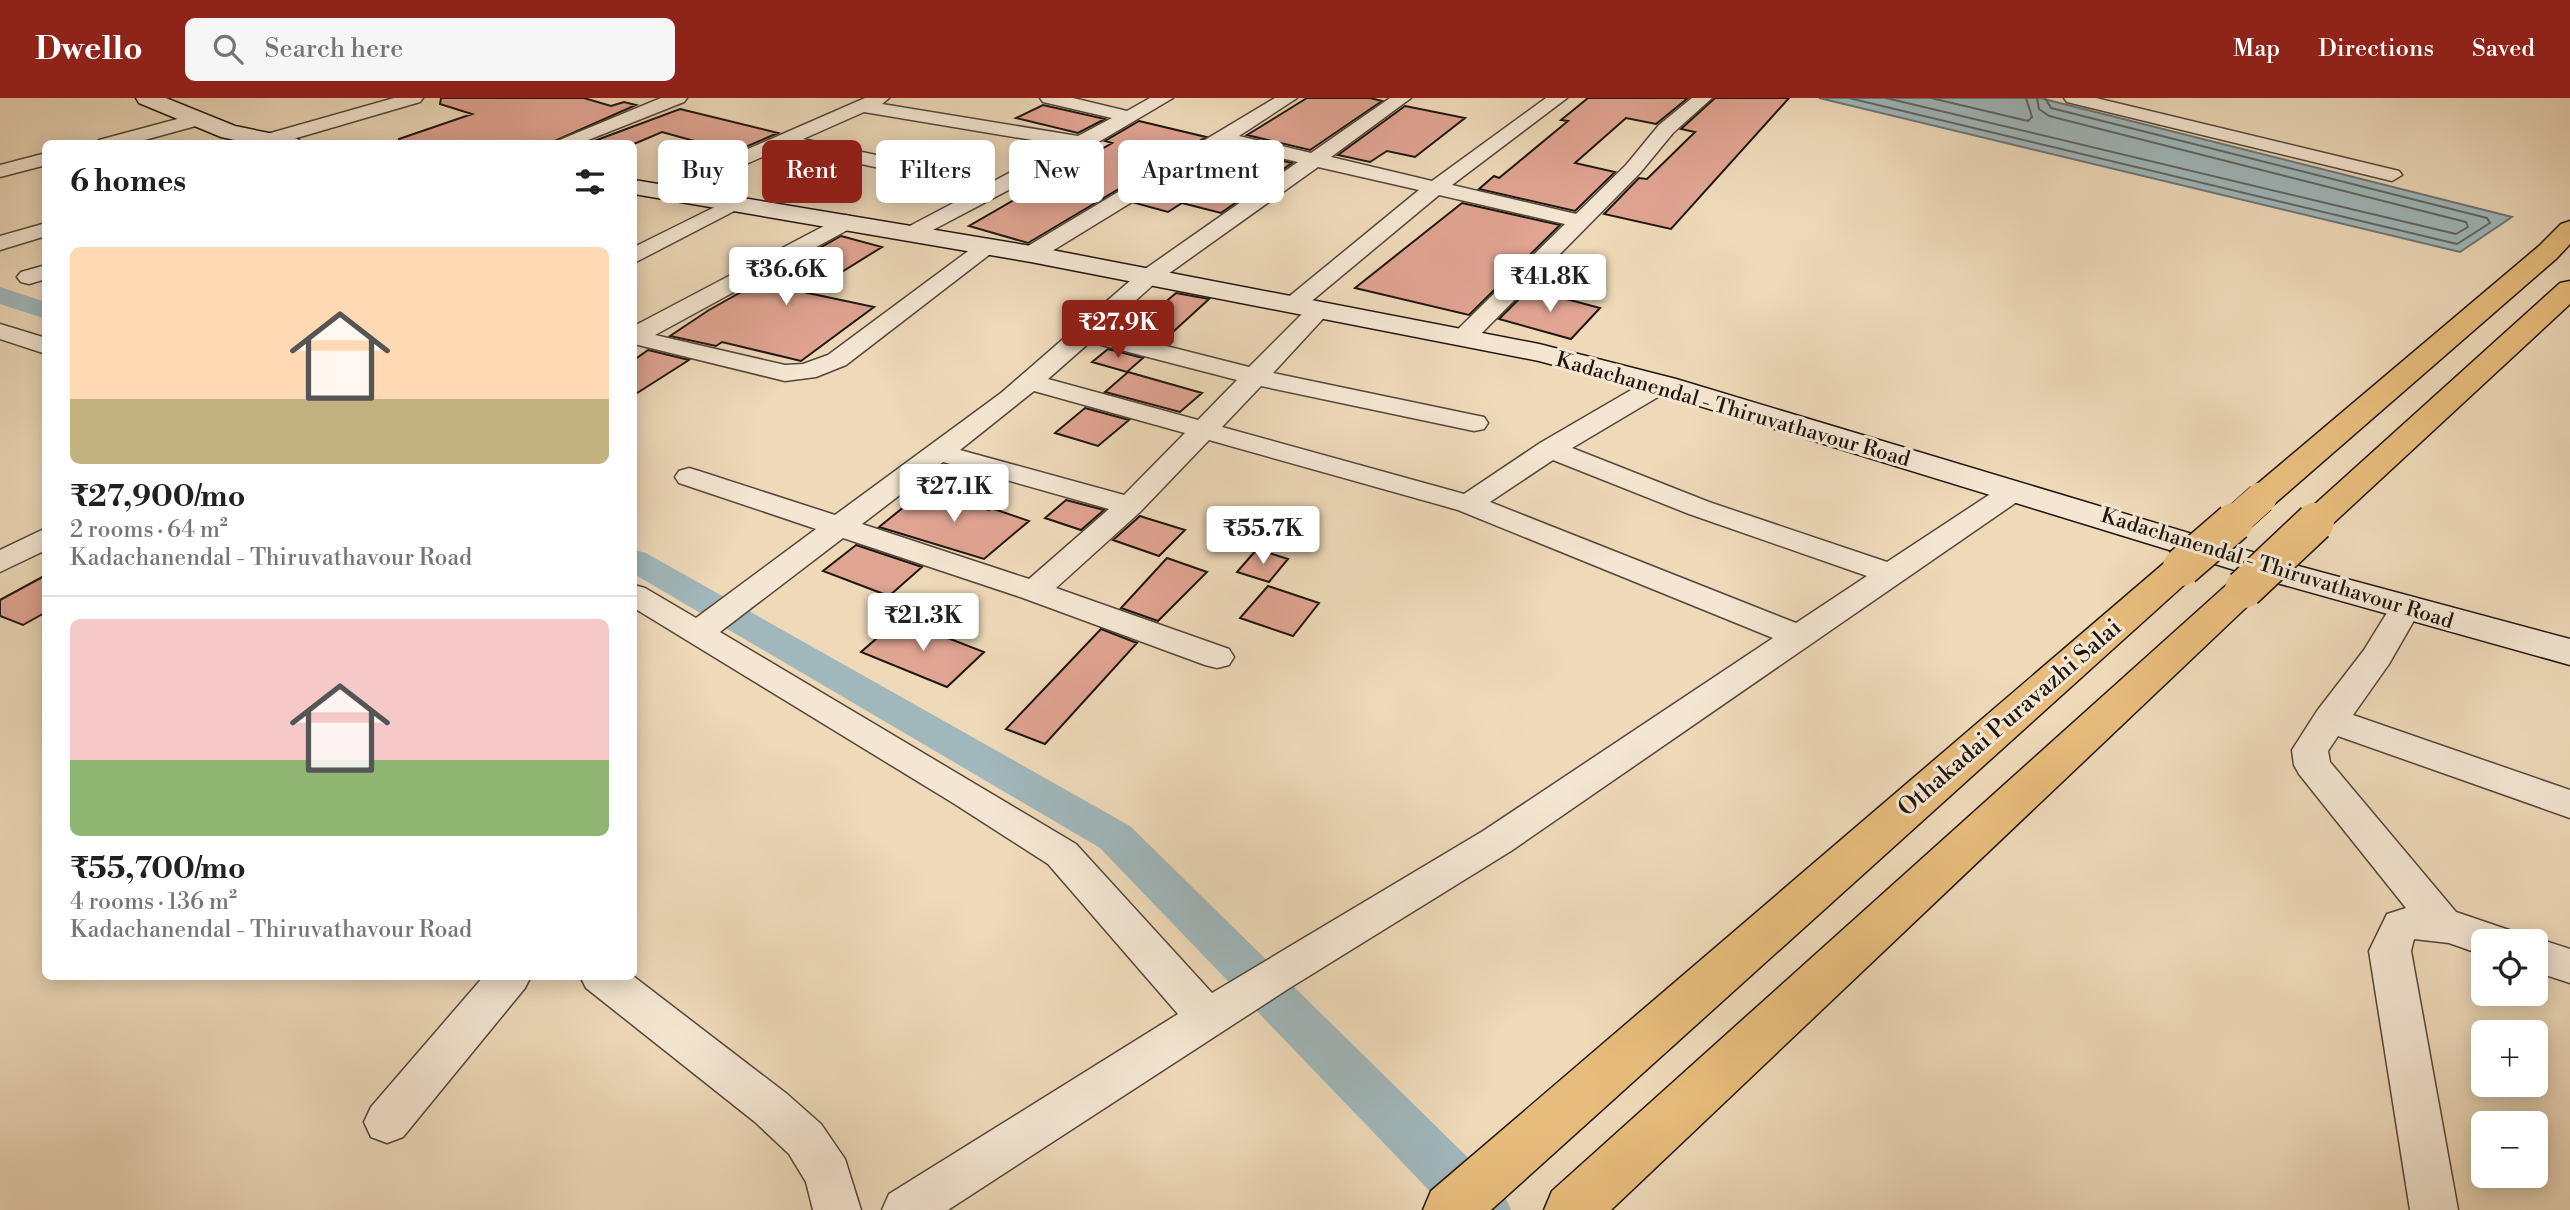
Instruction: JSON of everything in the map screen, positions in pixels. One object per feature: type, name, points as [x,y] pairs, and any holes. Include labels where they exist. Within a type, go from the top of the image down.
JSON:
[{"type":"highway","name":"Othakadai Puravazhi Salai","points":[[1468,1195],[2261,498],[2548,252],[2570,229]]},
{"type":"highway","points":[[1572,1210],[2316,520],[2570,289]]},
{"type":"main road","points":[[147,98],[229,132],[267,140]]},
{"type":"main road","name":"Kadachanendal - Thiruvathavour Road","points":[[735,203],[1031,254],[1146,279],[1463,338],[1612,371],[2404,610],[2570,652]]},
{"type":"street","points":[[267,140],[414,98]]},
{"type":"street","points":[[569,140],[678,98]]},
{"type":"street","points":[[783,140],[880,98]]},
{"type":"street","points":[[1049,98],[1130,117]]},
{"type":"street","points":[[1088,140],[1164,98]]},
{"type":"street","points":[[1031,254],[1288,98]]},
{"type":"street","points":[[714,620],[1031,382],[1146,279],[1402,98]]},
{"type":"street","points":[[1034,592],[1130,506],[1252,376],[1307,307],[1434,188],[1558,98]]},
{"type":"street","points":[[1463,338],[1633,170],[1666,130],[1703,98]]},
{"type":"street","points":[[2076,98],[2392,175]]},
{"type":"street","points":[[861,106],[1065,140]]},
{"type":"street","points":[[121,140],[196,120]]},
{"type":"street","points":[[1221,138],[1579,221]]},
{"type":"street","points":[[643,189],[762,148]]},
{"type":"street","points":[[862,159],[996,188]]},
{"type":"street","points":[[0,171],[42,160]]},
{"type":"street","points":[[912,234],[1009,181]]},
{"type":"street","points":[[637,254],[735,203]]},
{"type":"street","points":[[637,334],[845,222]]},
{"type":"street","points":[[0,243],[42,230]]},
{"type":"street","points":[[637,337],[785,373],[807,372],[836,360],[987,248]]},
{"type":"street","points":[[0,331],[42,346]]},
{"type":"street","points":[[1086,333],[1252,376],[1474,422]]},
{"type":"street","points":[[1031,382],[1468,504],[1797,636]]},
{"type":"street","points":[[1468,504],[1550,449],[1659,385]]},
{"type":"street","points":[[1550,449],[1699,508],[1891,573]]},
{"type":"street","points":[[938,452],[1130,506]]},
{"type":"street","points":[[689,477],[1034,592],[1217,657]]},
{"type":"street","points":[[906,1210],[1273,977],[1497,841],[2014,491]]},
{"type":"street","points":[[0,563],[42,539]]},
{"type":"street","points":[[637,596],[714,620],[1062,854],[1156,957],[1217,1012]]},
{"type":"street","points":[[2404,610],[2377,656],[2310,750],[2312,765],[2442,924]]},
{"type":"street","points":[[2329,720],[2570,804]]},
{"type":"street","points":[[2434,1210],[2390,951],[2401,925],[2417,922],[2442,924],[2471,934]]},
{"type":"street","points":[[2548,959],[2570,966]]},
{"type":"street","points":[[387,1122],[507,980]]},
{"type":"street","points":[[606,980],[771,1108],[805,1139],[828,1175],[837,1210]]},
{"type":"water","points":[[1819,98],[2040,98],[2512,217],[2460,252]]},
{"type":"building","points":[[441,98],[584,98],[611,106],[624,102],[636,105],[557,140],[399,140],[472,114],[440,104]]},
{"type":"building","points":[[1307,98],[1370,98],[1382,101],[1310,150],[1284,144],[1284,140],[1268,140],[1247,135]]},
{"type":"building","points":[[1588,98],[1688,98],[1656,124],[1626,118],[1575,163],[1615,172],[1575,211],[1479,189],[1494,176],[1499,178],[1568,121],[1561,120]]},
{"type":"building","points":[[1715,98],[1789,98],[1671,229],[1604,214],[1639,178],[1647,179],[1695,132],[1681,129]]},
{"type":"building","points":[[1043,105],[1105,119],[1078,133],[1016,118]]},
{"type":"building","points":[[1405,106],[1465,118],[1415,157],[1387,151],[1370,162],[1338,155]]},
{"type":"building","points":[[680,109],[778,133],[748,146],[748,140],[691,140],[662,132],[637,143],[637,140],[597,140]]},
{"type":"building","points":[[1139,121],[1206,137],[1201,140],[1118,140],[1118,189],[1104,198],[1104,148],[1112,143],[1105,141]]},
{"type":"building","points":[[1009,203],[1095,203],[1028,243],[969,226]]},
{"type":"building","points":[[1135,203],[1182,203],[1168,212]]},
{"type":"building","points":[[1182,203],[1235,203],[1221,213]]},
{"type":"building","points":[[1462,203],[1560,225],[1469,315],[1355,288]]},
{"type":"building","points":[[841,236],[882,247],[808,293],[874,307],[801,361],[722,342],[716,346],[670,336],[709,310]]},
{"type":"building","points":[[1529,289],[1600,308],[1571,339],[1499,319]]},
{"type":"building","points":[[1176,293],[1209,299],[1162,342],[1128,334]]},
{"type":"building","points":[[1108,349],[1143,358],[1127,372],[1092,362]]},
{"type":"building","points":[[648,350],[689,360],[637,393],[637,358]]},
{"type":"building","points":[[1128,372],[1202,393],[1180,412],[1105,392]]},
{"type":"building","points":[[1085,408],[1129,420],[1098,446],[1055,433]]},
{"type":"building","points":[[926,489],[1029,521],[984,559],[879,527]]},
{"type":"building","points":[[1066,500],[1104,510],[1081,530],[1045,518]]},
{"type":"building","points":[[1140,516],[1185,530],[1159,556],[1113,540]]},
{"type":"building","points":[[856,545],[922,567],[889,596],[823,571]]},
{"type":"building","points":[[1257,549],[1288,559],[1269,582],[1237,572]]},
{"type":"building","points":[[1167,558],[1207,572],[1158,621],[1121,608]]},
{"type":"building","points":[[42,577],[42,614],[23,625],[0,616],[0,600]]},
{"type":"building","points":[[1268,586],[1319,603],[1293,636],[1240,618]]},
{"type":"building","points":[[899,619],[984,652],[947,687],[861,652]]},
{"type":"building","points":[[1101,629],[1137,643],[1045,744],[1006,729]]},
{"type":"waterway","points":[[0,295],[42,310]]},
{"type":"waterway","points":[[637,562],[1115,837],[1484,1210]]}]
